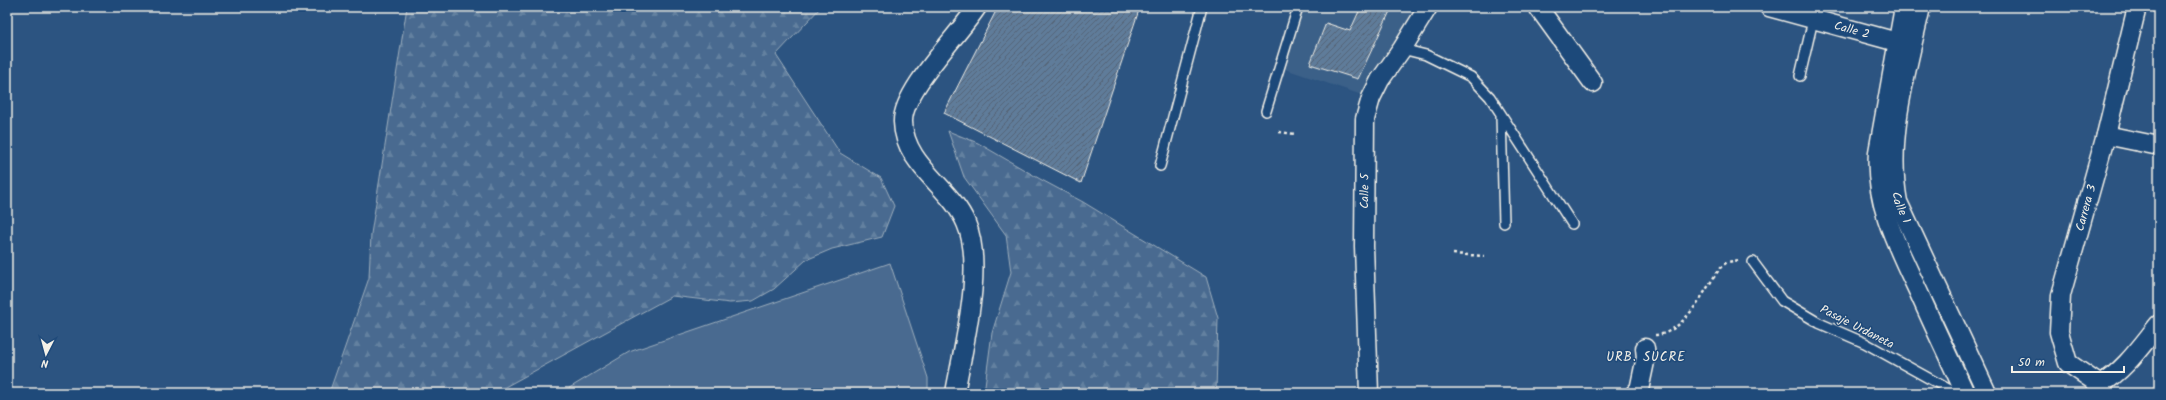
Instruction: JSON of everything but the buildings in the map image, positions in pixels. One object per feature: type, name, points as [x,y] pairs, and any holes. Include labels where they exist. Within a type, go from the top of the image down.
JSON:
[{"type":"street","points":[[955,393],[970,314],[973,249],[966,223],[954,202],[922,166],[909,148],[903,122],[912,92],[977,7]]},
{"type":"street","name":"Calle 5","points":[[1369,393],[1364,246],[1365,119],[1371,98],[1380,80],[1402,49],[1428,7]]},
{"type":"street","points":[[1538,7],[1593,83]]},
{"type":"street","name":"Calle 1","points":[[1904,7],[1904,45],[1893,158],[1893,177],[1898,202],[1987,393]]},
{"type":"street","name":"Calle 1","points":[[1921,7],[1904,45],[1878,152],[1876,171],[1878,188],[1885,214],[1896,243],[1965,393]]},
{"type":"street","name":"Carrera 3","points":[[2101,389],[2068,363],[2060,332],[2061,295],[2106,135],[2137,7]]},
{"type":"street","name":"Calle 2","points":[[1776,8],[1813,20],[1904,45]]},
{"type":"street","points":[[2106,135],[2159,146]]},
{"type":"street","points":[[2101,389],[2131,359],[2159,324]]},
{"type":"street","points":[[1635,393],[1639,390],[1648,341]]},
{"type":"lane","points":[[1160,166],[1202,7]]},
{"type":"lane","points":[[1266,112],[1298,7]]},
{"type":"lane","points":[[1800,76],[1813,20]]},
{"type":"lane","points":[[1402,49],[1426,55],[1471,77],[1490,97],[1572,224]]},
{"type":"lane","points":[[1501,116],[1504,223]]},
{"type":"lane","name":"Pasaje Urdaneta","points":[[1753,262],[1782,301],[1819,323],[1865,343],[1950,390],[1965,393]]},
{"type":"path","points":[[1279,132],[1295,134]]},
{"type":"path","points":[[1453,254],[1484,256]]},
{"type":"path","points":[[1648,341],[1657,336],[1670,332],[1692,310],[1721,267],[1727,262],[1740,260]]},
{"type":"shaded area","points":[[1302,7],[1427,7],[1371,98],[1279,67]]},
{"type":"green space","points":[[407,7],[821,7],[776,55],[840,153],[881,178],[894,206],[882,237],[832,249],[806,260],[774,289],[753,301],[730,303],[672,296],[494,393],[329,393],[369,278],[371,234]]},
{"type":"green space","points":[[948,131],[978,143],[1083,202],[1206,277],[1218,318],[1216,393],[984,393],[992,333],[1011,272],[1006,235],[964,177]]},
{"type":"green space","points":[[890,263],[928,378],[928,393],[561,393],[629,352]]},
{"type":"district","name":"URB. SUCRE","points":[[1646,357]]}]
